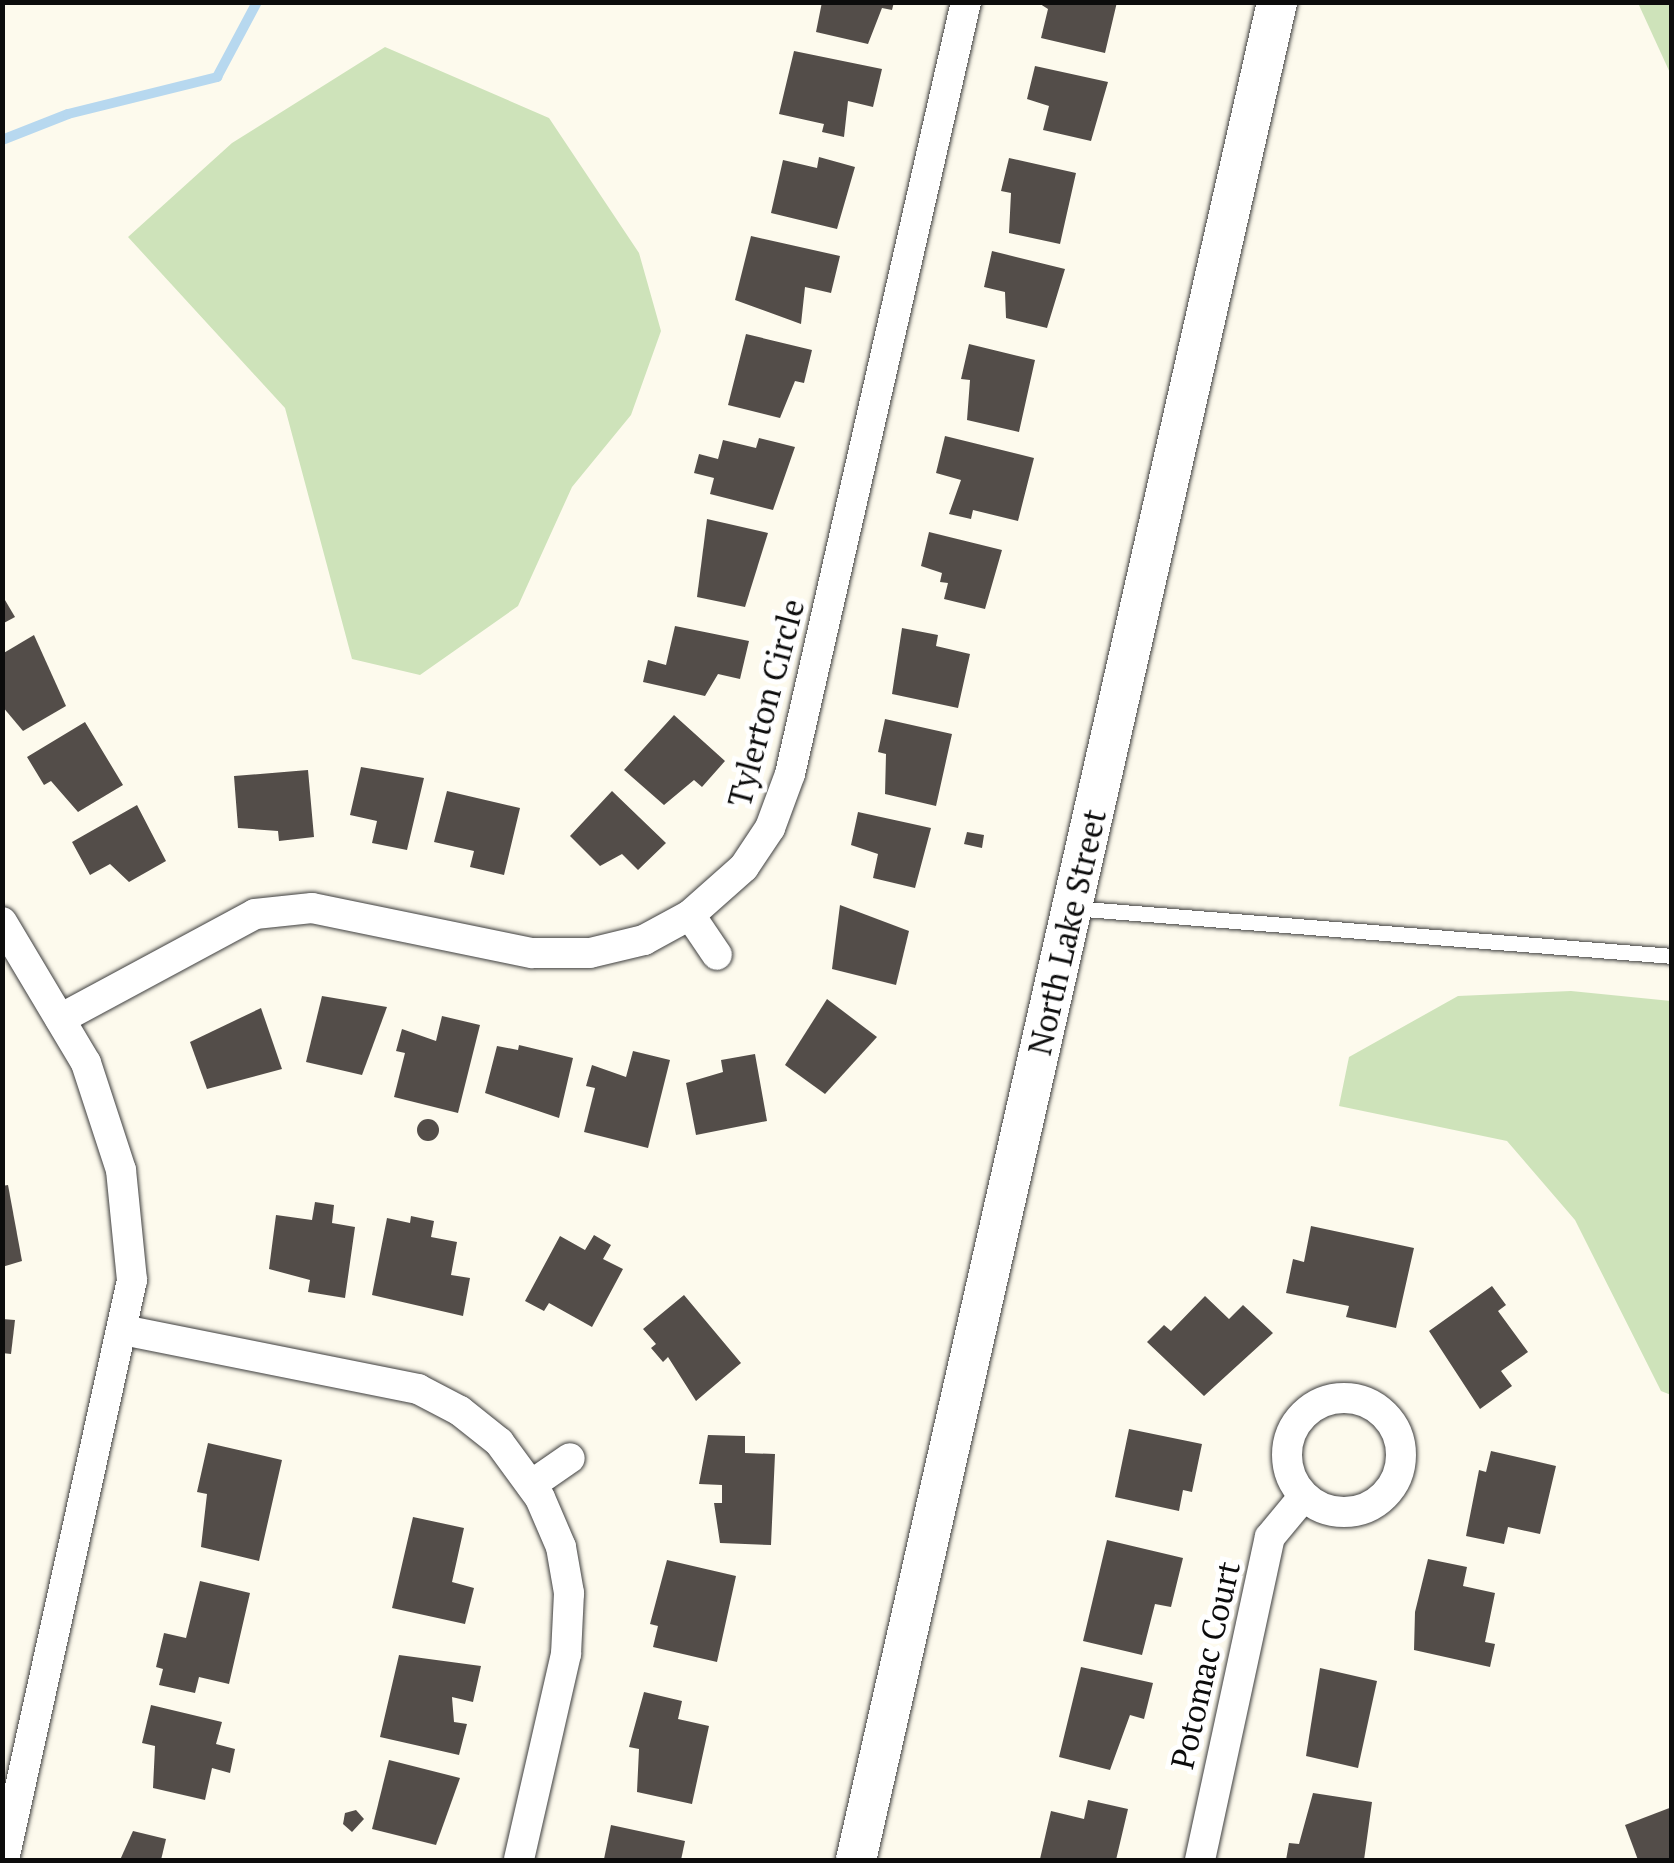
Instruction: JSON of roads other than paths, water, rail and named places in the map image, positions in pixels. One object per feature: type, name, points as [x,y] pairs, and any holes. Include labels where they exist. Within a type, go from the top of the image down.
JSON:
[{"type":"street","name":"Tylerton Circle","points":[[60,1019],[255,914],[312,908],[532,953],[570,954],[644,940],[690,914],[744,867],[770,828],[790,774],[966,2]]},
{"type":"street","name":"North Lake Street","points":[[856,1860],[1276,2]]},
{"type":"street","points":[[690,914],[717,956]]},
{"type":"street","points":[[2,922],[86,1063],[121,1170],[132,1280],[4,1860]]},
{"type":"street","points":[[124,1330],[418,1390],[460,1410],[499,1442],[530,1485],[561,1547],[569,1593],[566,1654],[519,1860]]},
{"type":"street","points":[[530,1485],[570,1458]]},
{"type":"street","name":"Potomac Court","points":[[1200,1860],[1270,1537],[1304,1496]]},
{"type":"lane","points":[[1072,908],[1672,956]]},
{"type":"waterway","points":[[2,140],[68,114],[217,77],[257,2]]}]
